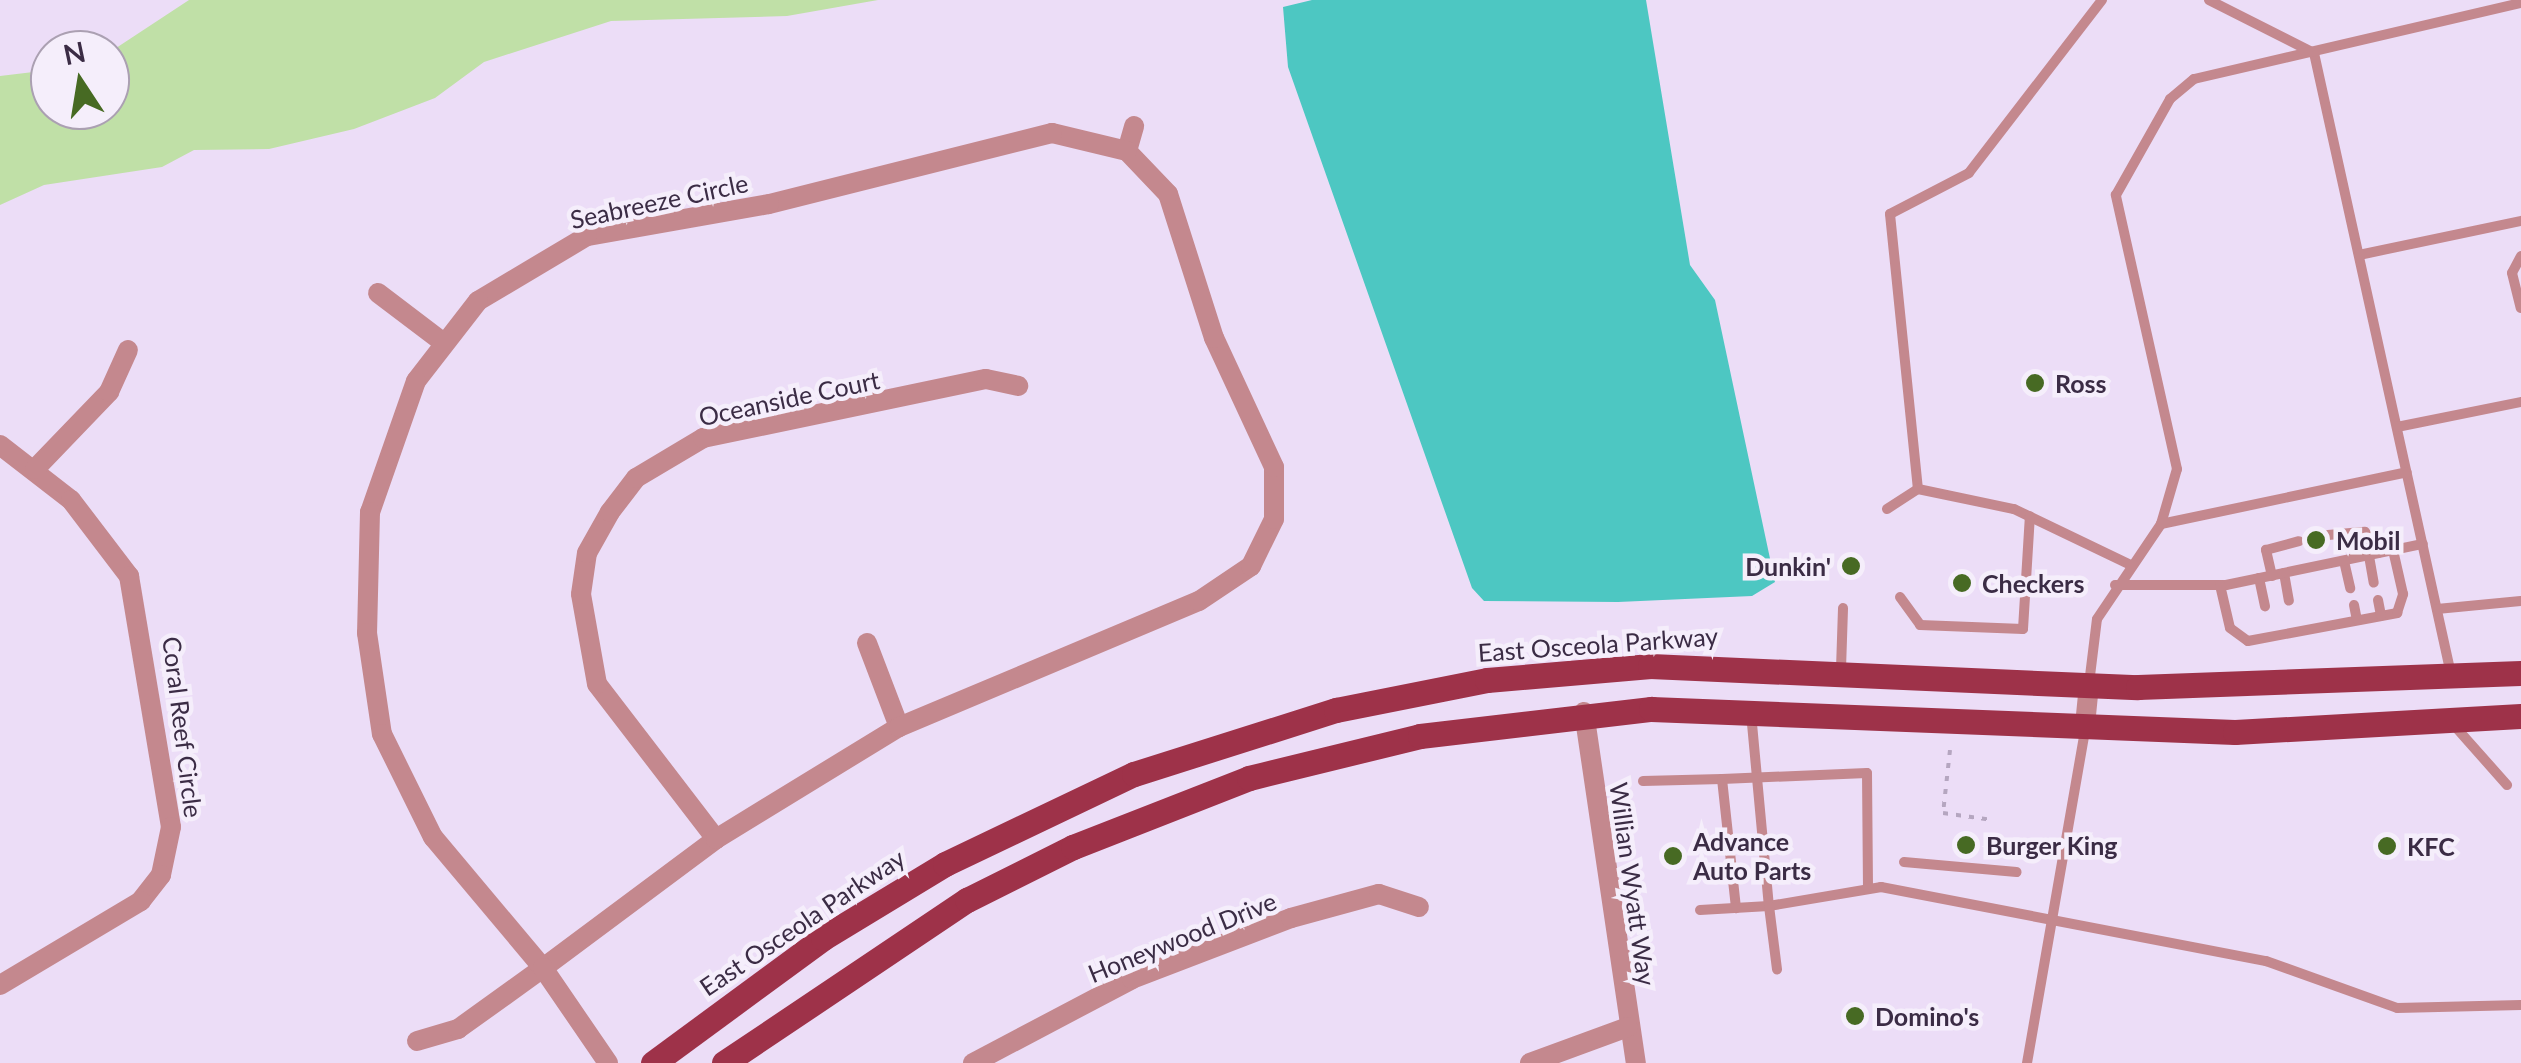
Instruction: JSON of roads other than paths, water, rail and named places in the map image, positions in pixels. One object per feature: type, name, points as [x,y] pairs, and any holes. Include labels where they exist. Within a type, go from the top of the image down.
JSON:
[{"type":"main road","name":"East Osceola Parkway","points":[[653,1063],[945,864],[1051,809],[1239,738],[1486,680],[1650,666],[1841,668],[2089,685],[2452,679],[2521,673]]},
{"type":"main road","points":[[724,1063],[966,900],[1110,832],[1343,752],[1584,712],[1751,707],[2235,732],[2521,716]]},
{"type":"main road","points":[[674,1063],[689,1036]]},
{"type":"street","points":[[417,1041],[458,1029],[716,838],[899,727],[1230,586],[1266,539],[1274,467],[1214,338],[1168,194],[1127,150],[1134,126]]},
{"type":"street","name":"Seabreeze Circle","points":[[608,1063],[543,968],[433,837],[402,785],[373,691],[370,512],[397,422],[440,340],[508,278],[587,236],[769,204],[1052,133],[1127,150]]},
{"type":"street","points":[[378,293],[440,340]]},
{"type":"street","points":[[35,469],[109,392],[128,350]]},
{"type":"street","name":"Oceanside Court","points":[[716,838],[625,728],[588,655],[587,553],[610,512],[636,478],[703,438],[986,379],[1018,386]]},
{"type":"street","name":"Coral Reef Circle","points":[[0,445],[35,469],[101,532],[137,595],[170,844],[141,901],[0,985]]},
{"type":"street","points":[[867,644],[899,727]]},
{"type":"street","points":[[2086,726],[2089,685]]},
{"type":"street","name":"Willian Wyatt Way","points":[[1584,712],[1636,1063]]},
{"type":"street","name":"Honeywood Drive","points":[[974,1063],[1132,979],[1291,918],[1379,894],[1419,906]]},
{"type":"street","points":[[1530,1063],[1628,1027]]},
{"type":"lane","points":[[1918,490],[1890,214],[1969,174],[2102,0]]},
{"type":"lane","points":[[2210,0],[2314,53]]},
{"type":"lane","points":[[2089,685],[2097,619],[2115,585],[2161,524],[2176,469],[2116,195],[2180,86],[2521,3]]},
{"type":"lane","points":[[2314,53],[2452,679]]},
{"type":"lane","points":[[2360,256],[2521,221]]},
{"type":"lane","points":[[2521,256],[2512,273],[2521,308]]},
{"type":"lane","points":[[2397,427],[2521,402]]},
{"type":"lane","points":[[2161,524],[2406,472]]},
{"type":"lane","points":[[1887,509],[1918,490],[2030,516],[2131,565]]},
{"type":"lane","points":[[1900,597],[1920,625],[2024,629],[2030,516]]},
{"type":"lane","points":[[2328,535],[2365,532],[2374,555],[2374,583]]},
{"type":"lane","points":[[2289,601],[2266,550],[2299,541]]},
{"type":"lane","points":[[2115,585],[2220,585],[2422,544]]},
{"type":"lane","points":[[2220,585],[2230,628],[2248,641],[2381,616],[2402,606],[2393,550]]},
{"type":"lane","points":[[2344,560],[2350,588]]},
{"type":"lane","points":[[2259,578],[2264,606]]},
{"type":"lane","points":[[2378,600],[2381,616]]},
{"type":"lane","points":[[2437,610],[2521,601]]},
{"type":"lane","points":[[2354,605],[2357,620]]},
{"type":"lane","points":[[1841,668],[1843,608]]},
{"type":"lane","points":[[2292,618],[2295,632]]},
{"type":"lane","points":[[2268,623],[2270,637]]},
{"type":"lane","points":[[1751,707],[1754,780],[1777,969]]},
{"type":"lane","points":[[2451,722],[2508,785]]},
{"type":"lane","points":[[2027,1063],[2056,920],[2086,726]]},
{"type":"lane","points":[[1644,782],[1868,774],[1868,889]]},
{"type":"lane","points":[[1722,779],[1736,908]]},
{"type":"lane","points":[[1904,862],[2016,872]]},
{"type":"lane","points":[[1700,910],[1769,906],[1868,889],[2266,961],[2397,1008],[2521,1005]]},
{"type":"place","name":"Ross","points":[[2035,383]]},
{"type":"place","name":"Mobil","points":[[2316,540]]},
{"type":"place","name":"Dunkin'","points":[[1851,566]]},
{"type":"place","name":"Checkers","points":[[1962,583]]},
{"type":"place","name":"Burger King","points":[[1966,845]]},
{"type":"place","name":"KFC","points":[[2387,846]]},
{"type":"place","name":"Advance Auto Parts","points":[[1673,856]]},
{"type":"place","name":"Domino's","points":[[1855,1016]]}]
